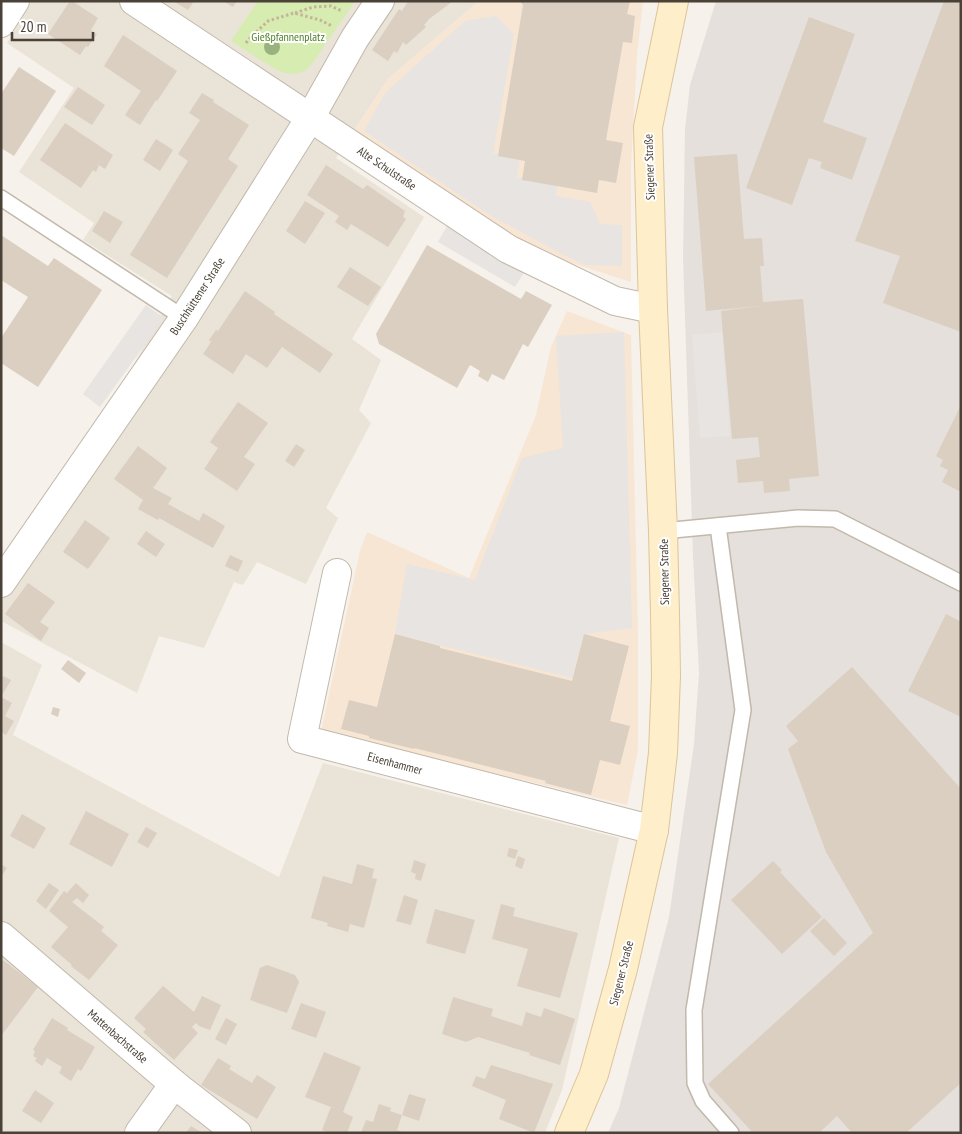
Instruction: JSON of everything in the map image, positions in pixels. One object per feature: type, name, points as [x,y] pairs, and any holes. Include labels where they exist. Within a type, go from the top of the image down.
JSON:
[{"type":"main road","name":"Siegener Straße","points":[[569,1133],[594,1074],[623,969],[654,830],[663,753],[666,676],[663,532],[653,309],[648,127],[674,1]]},
{"type":"street","points":[[1,23],[15,1]]},
{"type":"street","name":"Alte Schulstraße","points":[[134,1],[508,249],[615,301],[653,309]]},
{"type":"street","name":"Buschhüttener Straße","points":[[1,583],[184,318],[310,118],[367,20]]},
{"type":"street","name":"Eisenhammer","points":[[337,573],[302,739],[654,830]]},
{"type":"street","name":"Mattenbachstraße","points":[[1,936],[174,1084],[237,1133]]},
{"type":"street","points":[[139,1133],[174,1084]]},
{"type":"lane","points":[[1,198],[184,318]]},
{"type":"lane","points":[[663,532],[798,518],[835,519],[961,583]]},
{"type":"lane","points":[[718,526],[744,710],[694,1010],[694,1083],[702,1101],[731,1133]]},
{"type":"path","points":[[232,66],[250,38],[268,21],[313,7],[331,6],[367,20]]},
{"type":"path","points":[[294,13],[320,20],[367,20]]},
{"type":"shaded area","points":[[32,1],[479,1],[388,79],[336,158],[424,217],[352,339],[381,360],[359,410],[371,423],[326,508],[338,518],[306,584],[257,562],[243,585],[234,582],[204,648],[159,636],[137,693],[1,621],[1,601],[172,296],[83,240],[94,223],[19,172],[74,88],[7,43]]},
{"type":"shaded area","points":[[479,1],[643,1],[637,56],[631,166],[631,282],[538,252],[353,133],[388,79]]},
{"type":"shaded area","points":[[716,1],[961,1],[961,1133],[608,1133],[619,1108],[669,917],[694,744],[699,673],[683,258],[685,130],[690,85]]},
{"type":"shaded area","points":[[496,16],[514,34],[493,153],[520,158],[517,177],[558,184],[556,196],[590,202],[600,224],[622,225],[622,266],[585,265],[562,254],[488,214],[364,131],[385,93],[465,21]]},
{"type":"shaded area","points":[[447,226],[525,271],[515,287],[438,242]]},
{"type":"shaded area","points":[[146,305],[164,318],[100,407],[83,394]]},
{"type":"shaded area","points":[[567,311],[631,335],[638,636],[638,750],[627,805],[321,732],[360,551],[367,532],[469,578],[536,415],[551,347]]},
{"type":"shaded area","points":[[624,332],[632,628],[584,634],[572,678],[395,634],[407,564],[475,580],[522,458],[563,448],[556,336]]},
{"type":"shaded area","points":[[722,332],[730,436],[700,438],[692,335]]},
{"type":"shaded area","points":[[1,642],[42,665],[13,735],[279,877],[323,763],[619,838],[562,1090],[545,1133],[1,1133]]},
{"type":"green space","name":"Gießpfannenplatz","points":[[258,1],[355,1],[314,61],[306,70],[296,74],[285,73],[275,69],[231,41]]},
{"type":"building","points":[[70,1],[98,18],[91,30],[97,34],[80,55],[48,34]]},
{"type":"building","points":[[173,1],[194,1],[188,10]]},
{"type":"building","points":[[223,1],[237,1],[233,7]]},
{"type":"building","points":[[408,1],[453,1],[429,19],[424,25],[426,27],[406,45],[403,42],[397,53],[394,51],[388,61],[372,50],[399,9],[402,11]]},
{"type":"building","points":[[520,1],[630,1],[627,14],[635,16],[632,43],[623,42],[606,140],[623,143],[616,183],[599,180],[597,193],[522,180],[525,161],[498,156],[523,5]]},
{"type":"building","points":[[944,1],[961,1],[961,332],[883,303],[900,256],[855,241]]},
{"type":"building","points":[[809,17],[855,34],[823,122],[867,138],[852,180],[820,168],[822,162],[809,158],[792,205],[746,188]]},
{"type":"building","points":[[123,35],[177,71],[140,125],[125,115],[141,91],[104,66]]},
{"type":"building","points":[[19,67],[56,91],[14,156],[1,148],[1,94]]},
{"type":"building","points":[[78,87],[105,105],[92,125],[64,107]]},
{"type":"building","points":[[202,93],[249,125],[228,159],[238,166],[167,278],[130,255],[188,161],[178,154],[200,120],[189,113]]},
{"type":"building","points":[[65,123],[113,155],[105,169],[99,165],[96,172],[93,170],[81,188],[40,160]]},
{"type":"building","points":[[156,139],[173,150],[160,171],[143,160]]},
{"type":"building","points":[[737,154],[744,239],[762,238],[764,266],[760,266],[763,302],[803,299],[819,476],[789,479],[790,491],[764,493],[763,481],[738,483],[736,460],[760,457],[758,437],[732,439],[721,311],[760,306],[706,311],[694,157]]},
{"type":"building","points":[[326,165],[363,189],[367,185],[405,211],[403,217],[406,219],[388,247],[351,224],[347,230],[335,222],[339,216],[307,195]]},
{"type":"building","points":[[305,201],[325,213],[305,244],[286,231]]},
{"type":"building","points":[[104,211],[123,222],[110,243],[92,231]]},
{"type":"building","points":[[1,235],[48,266],[54,258],[102,290],[38,387],[1,363],[1,338],[28,297],[1,280]]},
{"type":"building","points":[[427,245],[521,299],[526,291],[552,305],[528,347],[523,344],[504,380],[492,374],[488,382],[478,376],[480,371],[470,365],[457,388],[379,344],[376,334]]},
{"type":"building","points":[[350,267],[381,287],[368,306],[337,287]]},
{"type":"building","points":[[245,291],[275,312],[274,314],[333,354],[320,373],[282,347],[267,368],[246,354],[233,374],[203,354],[211,342],[209,340],[216,330],[218,331]]},
{"type":"building","points":[[238,402],[268,423],[244,457],[255,464],[237,491],[204,469],[218,448],[210,442]]},
{"type":"building","points":[[961,405],[961,492],[942,482],[948,470],[940,466],[943,460],[936,456]]},
{"type":"building","points":[[296,444],[305,450],[294,467],[285,461]]},
{"type":"building","points":[[138,446],[167,468],[153,488],[172,498],[168,504],[199,521],[203,513],[225,526],[213,548],[159,518],[158,520],[138,509],[143,500],[114,479]]},
{"type":"building","points":[[85,520],[110,538],[88,569],[63,552]]},
{"type":"building","points":[[146,531],[165,544],[156,557],[137,544]]},
{"type":"building","points":[[230,555],[243,561],[238,572],[225,566]]},
{"type":"building","points":[[28,583],[55,602],[40,622],[49,628],[41,641],[5,614]]},
{"type":"building","points":[[946,614],[961,622],[961,717],[908,691]]},
{"type":"building","points":[[395,634],[440,646],[440,648],[572,681],[584,634],[629,646],[610,721],[630,726],[620,765],[600,760],[591,795],[545,783],[546,781],[369,738],[369,736],[341,729],[349,700],[377,707]]},
{"type":"building","points":[[68,660],[86,673],[79,683],[61,669]]},
{"type":"building","points":[[852,667],[961,789],[961,1083],[906,1133],[852,1133],[837,1116],[819,1133],[753,1133],[708,1084],[873,933],[826,852],[788,749],[798,741],[786,726]]},
{"type":"building","points":[[1,675],[11,680],[1,697]]},
{"type":"building","points":[[1,697],[12,703],[5,716],[14,721],[6,735],[1,732]]},
{"type":"building","points":[[53,707],[60,709],[58,717],[51,714]]},
{"type":"building","points":[[86,811],[129,834],[112,867],[69,844]]},
{"type":"building","points":[[22,814],[46,828],[34,849],[10,836]]},
{"type":"building","points":[[146,827],[157,833],[148,848],[137,842]]},
{"type":"building","points":[[509,848],[518,850],[515,859],[507,856]]},
{"type":"building","points":[[518,856],[525,859],[522,869],[515,866]]},
{"type":"building","points":[[414,860],[426,864],[421,881],[415,879],[416,874],[411,872]]},
{"type":"building","points":[[773,861],[782,870],[780,872],[822,917],[782,954],[731,900]]},
{"type":"building","points":[[1,864],[7,868],[1,877]]},
{"type":"building","points":[[357,864],[374,869],[372,878],[377,879],[364,928],[350,924],[348,932],[327,926],[328,923],[311,918],[323,876],[352,884]]},
{"type":"building","points":[[49,883],[59,890],[46,909],[36,901]]},
{"type":"building","points":[[76,883],[89,895],[83,903],[77,898],[72,902],[104,927],[101,931],[118,945],[89,980],[51,947],[68,927],[49,911],[64,891],[67,893]]},
{"type":"building","points":[[404,895],[418,900],[411,925],[396,921]]},
{"type":"building","points":[[501,904],[515,908],[513,916],[578,933],[560,998],[517,986],[528,949],[492,939]]},
{"type":"building","points":[[435,909],[475,920],[465,954],[426,943]]},
{"type":"building","points":[[824,918],[847,943],[834,956],[810,931]]},
{"type":"building","points":[[3,960],[38,987],[1,1036],[1,963]]},
{"type":"building","points":[[267,965],[295,975],[299,982],[287,1013],[250,1000],[260,968]]},
{"type":"building","points":[[163,986],[194,1012],[202,996],[221,1005],[210,1030],[196,1023],[192,1027],[198,1033],[174,1060],[143,1032],[146,1029],[134,1018]]},
{"type":"building","points":[[453,997],[493,1009],[491,1016],[522,1026],[526,1012],[541,1017],[544,1008],[575,1019],[560,1065],[529,1055],[530,1053],[478,1037],[466,1042],[442,1034]]},
{"type":"building","points":[[301,1003],[326,1012],[316,1038],[291,1029]]},
{"type":"building","points":[[52,1018],[68,1028],[67,1030],[95,1047],[81,1071],[78,1069],[71,1081],[59,1073],[62,1067],[47,1058],[42,1066],[35,1061],[37,1058],[33,1056],[35,1051],[33,1050]]},
{"type":"building","points":[[226,1018],[237,1024],[226,1045],[215,1039]]},
{"type":"building","points":[[324,1052],[361,1067],[343,1112],[353,1117],[347,1133],[329,1133],[322,1130],[331,1107],[305,1097]]},
{"type":"building","points":[[218,1058],[231,1066],[229,1069],[252,1083],[257,1075],[276,1087],[257,1119],[201,1085]]},
{"type":"building","points":[[491,1065],[553,1084],[534,1133],[499,1119],[506,1100],[472,1086],[476,1076],[485,1079]]},
{"type":"building","points":[[35,1090],[54,1103],[41,1123],[22,1111]]},
{"type":"building","points":[[409,1094],[426,1099],[419,1121],[402,1115]]},
{"type":"building","points":[[379,1104],[391,1108],[390,1111],[402,1115],[397,1130],[405,1133],[361,1133],[366,1120],[373,1122]]},
{"type":"building","points":[[191,1126],[202,1133],[186,1133]]}]
